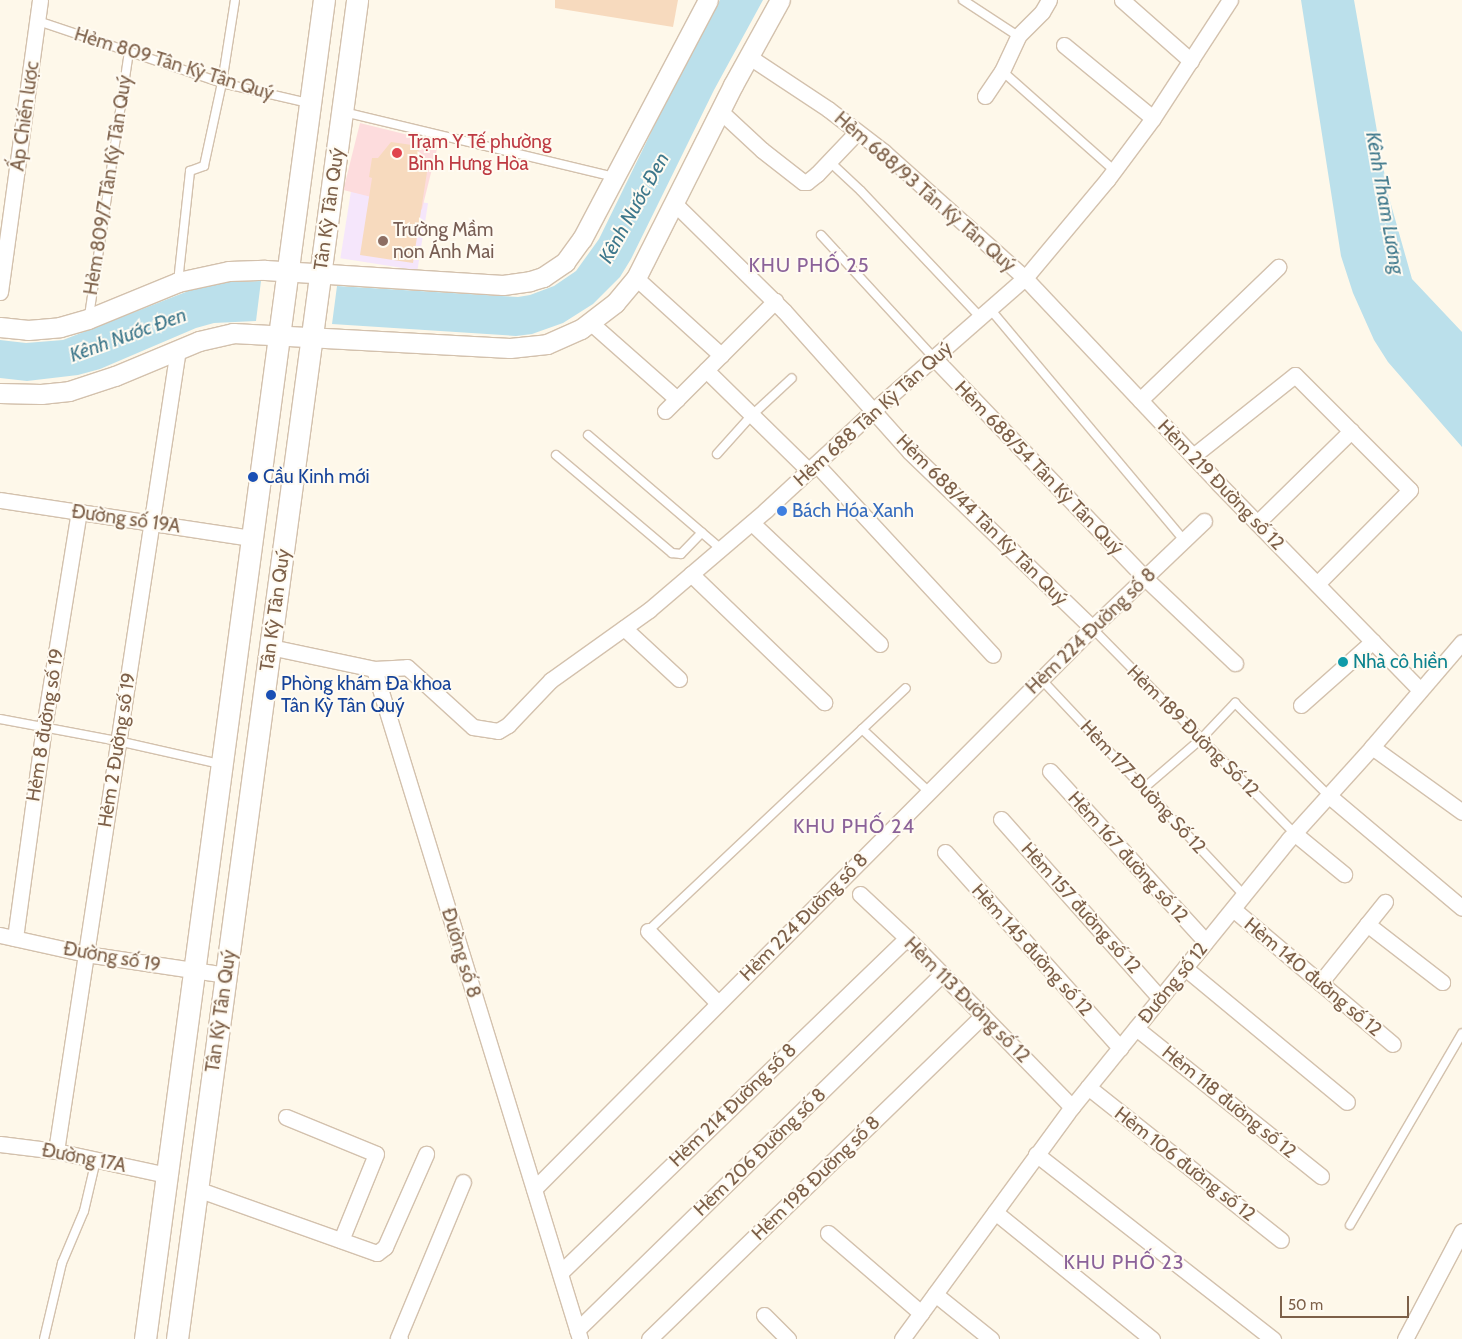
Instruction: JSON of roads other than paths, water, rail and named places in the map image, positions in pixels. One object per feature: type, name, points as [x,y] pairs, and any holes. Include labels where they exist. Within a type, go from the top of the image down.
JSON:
[{"type":"main road","name":"Tân Kỳ Tân Quý","points":[[145,1339],[324,0]]},
{"type":"main road","name":"Tân Kỳ Tân Quý","points":[[177,1339],[357,0]]},
{"type":"street","name":"Ấp Chiến lược","points":[[0,292],[40,0]]},
{"type":"street","points":[[0,327],[28,330],[45,329],[88,319],[178,282],[229,271],[288,272],[503,285],[530,281],[555,270],[574,250],[615,177],[708,0]]},
{"type":"street","points":[[0,393],[41,394],[70,391],[115,376],[178,349],[216,336],[233,333],[510,348],[547,344],[591,323],[616,303],[636,278],[720,110],[780,0]]},
{"type":"street","points":[[985,96],[1002,72],[1018,36],[1042,12],[1049,0]]},
{"type":"street","points":[[1122,0],[1191,61]]},
{"type":"street","name":"Hẻm 688 Tân Kỳ Tân Quý","points":[[374,670],[407,667],[472,727],[498,731],[508,725],[551,680],[624,628],[752,522],[874,410],[1025,278],[1114,170],[1153,118],[1230,0]]},
{"type":"street","points":[[1064,45],[1153,118]]},
{"type":"street","name":"Hẻm 688/93 Tân Kỳ Tân Quý","points":[[748,56],[828,110],[884,152],[1025,278]]},
{"type":"street","points":[[720,110],[762,150],[804,182],[811,180],[857,132]]},
{"type":"street","name":"Hẻm 688/44 Tân Kỳ Tân Quý","points":[[674,203],[775,301],[910,452],[1092,628]]},
{"type":"street","points":[[1140,400],[1278,267]]},
{"type":"street","points":[[636,278],[721,355]]},
{"type":"street","name":"Hẻm 219 Đường số 12","points":[[1025,278],[1257,523],[1420,690]]},
{"type":"street","points":[[665,411],[775,301]]},
{"type":"street","points":[[591,323],[677,399]]},
{"type":"street","name":"Hẻm 2 Đường số 19","points":[[56,1151],[178,349]]},
{"type":"street","name":"Hẻm 688/54 Tân Kỳ Tân Quý","points":[[934,358],[1145,578],[1235,663]]},
{"type":"street","points":[[706,370],[752,415],[813,467],[994,655]]},
{"type":"street","points":[[1193,456],[1295,375],[1410,490],[1317,584]]},
{"type":"street","points":[[1257,523],[1351,431]]},
{"type":"street","name":"Đường số 19A","points":[[0,500],[252,538]]},
{"type":"street","name":"Hẻm 8 đường số 19","points":[[7,937],[80,512]]},
{"type":"street","name":"Hẻm 224 Đường số 8","points":[[534,1189],[1092,628],[1204,520]]},
{"type":"street","points":[[752,522],[880,644]]},
{"type":"street","points":[[691,574],[824,702]]},
{"type":"street","points":[[624,628],[679,679]]},
{"type":"street","points":[[1302,705],[1373,641]]},
{"type":"street","name":"Đường số 12","points":[[902,1339],[1036,1154],[1088,1087],[1294,833],[1372,747],[1462,642]]},
{"type":"street","points":[[270,647],[374,670]]},
{"type":"street","name":"Đường số 8","points":[[374,670],[578,1334]]},
{"type":"street","points":[[1372,747],[1462,812]]},
{"type":"street","name":"Hẻm 167 đường số 12","points":[[1050,771],[1206,942]]},
{"type":"street","points":[[1328,795],[1462,908]]},
{"type":"street","name":"Hẻm 157 đường số 12","points":[[1001,819],[1160,998]]},
{"type":"street","points":[[1294,833],[1344,874]]},
{"type":"street","name":"Hẻm 145 đường số 12","points":[[945,852],[1120,1048]]},
{"type":"street","name":"Hẻm 113 Đường số 12","points":[[860,894],[907,938],[1072,1107]]},
{"type":"street","points":[[1320,983],[1385,902]]},
{"type":"street","name":"Hẻm 140 đường số 12","points":[[1233,909],[1392,1044]]},
{"type":"street","points":[[1368,924],[1442,982]]},
{"type":"street","points":[[648,931],[718,1003]]},
{"type":"street","name":"Đường số 19","points":[[7,937],[86,954],[226,975]]},
{"type":"street","name":"Hẻm 214 Đường số 8","points":[[560,1273],[907,938]]},
{"type":"street","points":[[1185,968],[1347,1102]]},
{"type":"street","name":"Hẻm 206 Đường số 8","points":[[578,1334],[942,974]]},
{"type":"street","name":"Hẻm 198 Đường số 8","points":[[649,1339],[982,1015]]},
{"type":"street","name":"Hẻm 118 đường số 12","points":[[1136,1028],[1321,1176]]},
{"type":"street","name":"Hẻm 106 đường số 12","points":[[1088,1087],[1281,1240]]},
{"type":"street","points":[[286,1116],[376,1154],[341,1240]]},
{"type":"street","name":"Đường 17A","points":[[0,1144],[56,1151],[167,1175]]},
{"type":"street","points":[[197,1189],[377,1253],[382,1252],[426,1154]]},
{"type":"street","points":[[1036,1154],[1273,1339]]},
{"type":"street","points":[[400,1339],[398,1338],[463,1182]]},
{"type":"street","points":[[995,1212],[1152,1339]]},
{"type":"street","points":[[1405,1339],[1462,1231]]},
{"type":"street","points":[[828,1233],[922,1313]]},
{"type":"street","points":[[935,1294],[991,1339]]},
{"type":"street","points":[[764,1315],[788,1339]]},
{"type":"lane","points":[[178,282],[190,171],[204,166],[222,83],[235,0]]},
{"type":"lane","points":[[962,0],[1018,36]]},
{"type":"lane","name":"Hẻm 809 Tân Kỳ Tân Quý","points":[[38,21],[222,83],[310,104]]},
{"type":"lane","name":"Hẻm 809/7 Tân Kỳ Tân Quý","points":[[88,319],[128,51]]},
{"type":"lane","points":[[1002,72],[1114,170]]},
{"type":"lane","points":[[342,111],[615,177]]},
{"type":"lane","points":[[830,162],[985,313],[1184,540]]},
{"type":"lane","points":[[821,235],[934,358]]},
{"type":"lane","points":[[717,454],[752,415],[792,378]]},
{"type":"lane","points":[[588,436],[721,548]]},
{"type":"lane","points":[[556,455],[672,553],[681,554],[702,532]]},
{"type":"lane","name":"Hẻm 189 Đường Số 12","points":[[1092,628],[1294,833]]},
{"type":"lane","name":"Hẻm 177 Đường Số 12","points":[[1042,679],[1244,895]]},
{"type":"lane","points":[[648,931],[906,688]]},
{"type":"lane","points":[[1144,788],[1201,738],[1235,704],[1328,795]]},
{"type":"lane","points":[[0,719],[118,741],[222,765]]},
{"type":"lane","points":[[862,729],[929,792]]},
{"type":"lane","points":[[1350,1225],[1462,1033]]},
{"type":"lane","points":[[44,1339],[62,1263],[84,1211],[96,1160]]},
{"type":"water","name":"Kênh Nước Đen","points":[[720,0],[763,0],[714,90],[631,259],[620,277],[593,304],[563,323],[532,334],[516,336],[332,324],[337,286],[518,297],[530,295],[554,286],[576,271],[599,239],[665,104]]},
{"type":"water","name":"Kênh Tham Lương","points":[[1301,0],[1354,0],[1388,194],[1412,279],[1462,332],[1462,447],[1388,362],[1374,340],[1353,293],[1341,256]]},
{"type":"water","name":"Kênh Nước Đen","points":[[261,281],[256,321],[214,323],[196,328],[100,369],[78,375],[27,381],[0,378],[0,340],[26,343],[63,340],[196,288],[226,282]]},
{"type":"place","name":"Trạm Y Tế phường Bình Hưng Hòa","points":[[397,153]]},
{"type":"place","name":"Trường Mầm non Ánh Mai","points":[[383,241]]},
{"type":"place","name":"Cầu Kinh mới","points":[[253,477]]},
{"type":"place","name":"Bách Hóa Xanh","points":[[782,511]]},
{"type":"place","name":"Nhà cô hiền","points":[[1343,662]]},
{"type":"place","name":"Phòng khám Đa khoa Tân Kỳ Tân Quý","points":[[271,695]]},
{"type":"district","name":"KHU PHỐ 25","points":[[809,265]]},
{"type":"district","name":"KHU PHỐ 24","points":[[854,826]]},
{"type":"district","name":"KHU PHỐ 23","points":[[1124,1262]]}]
